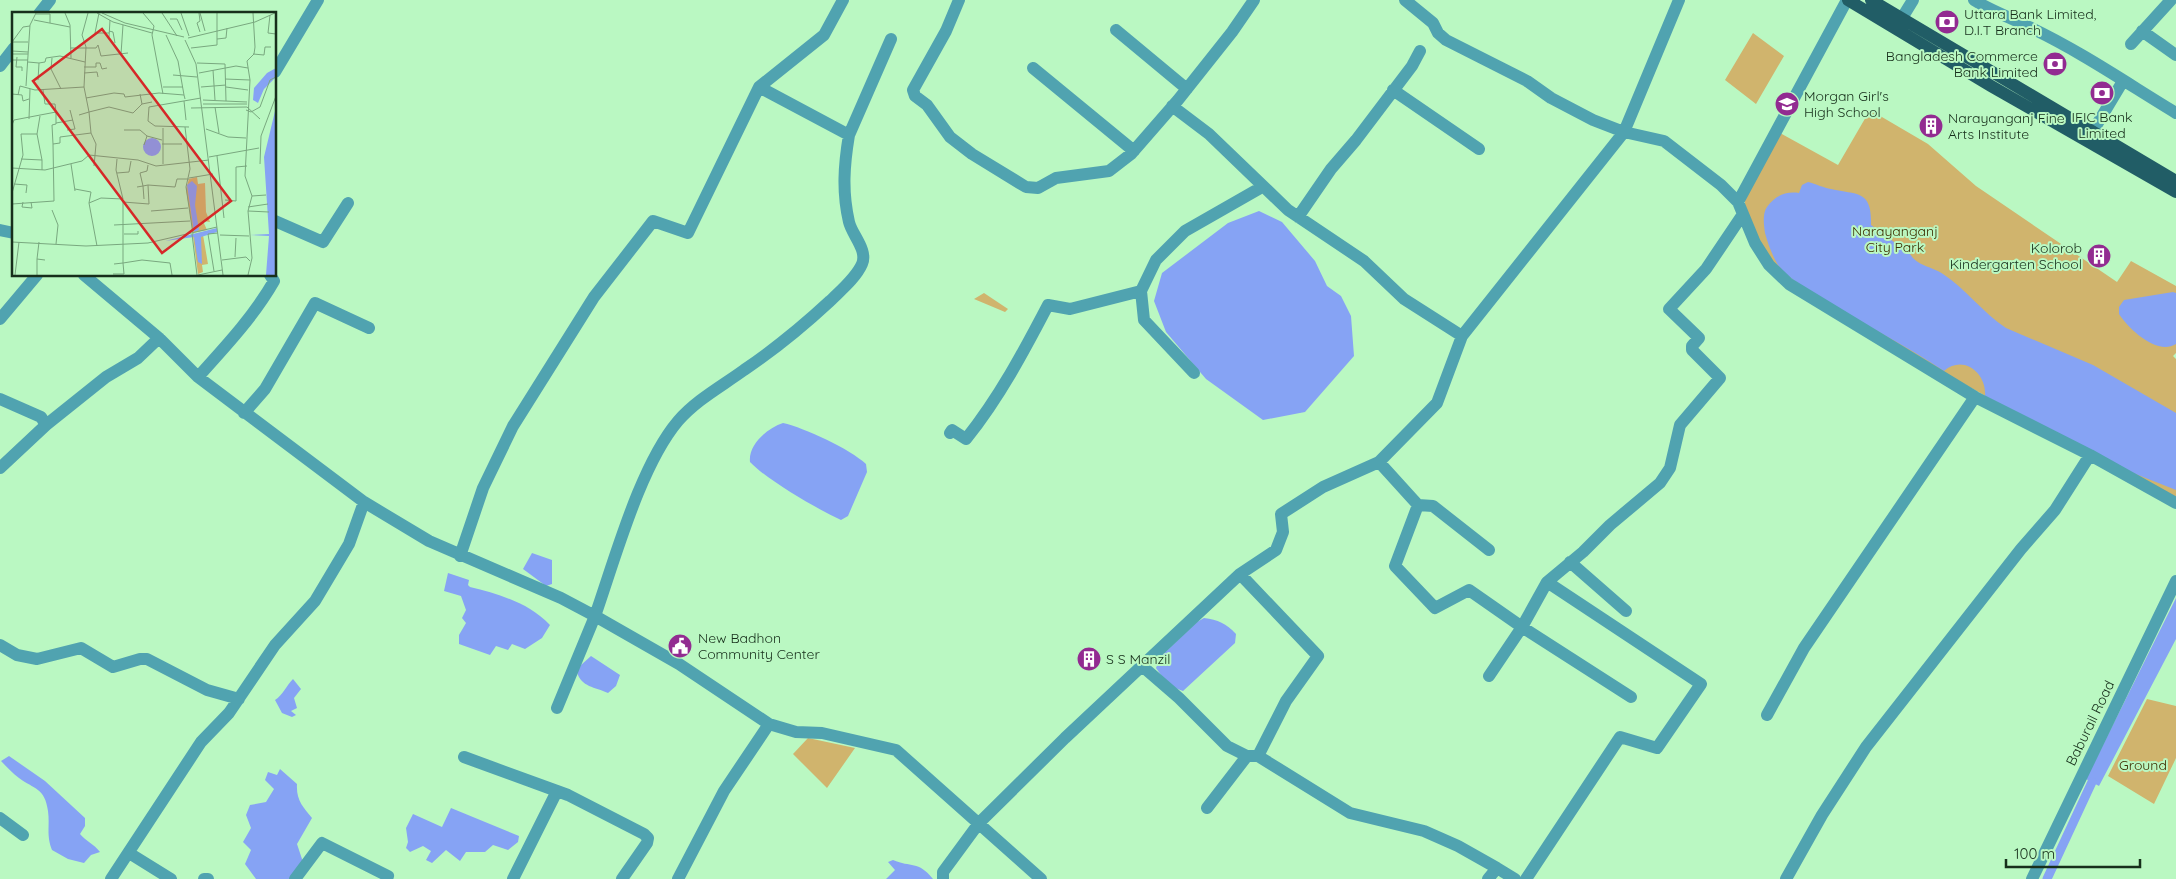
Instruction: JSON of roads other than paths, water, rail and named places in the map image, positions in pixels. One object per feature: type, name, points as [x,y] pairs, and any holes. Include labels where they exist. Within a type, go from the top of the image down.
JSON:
[{"type":"main road","points":[[1848,0],[1991,86],[2176,192]]},
{"type":"main road","points":[[1871,0],[2176,181]]},
{"type":"street","points":[[41,12],[50,0]]},
{"type":"street","points":[[276,70],[318,0]]},
{"type":"street","points":[[460,556],[483,488],[513,426],[594,297],[653,220],[688,233],[759,87],[824,35],[843,0]]},
{"type":"street","points":[[959,0],[946,31],[913,90],[915,96],[927,104],[950,137],[972,154],[1026,187],[1038,188],[1056,178],[1108,171],[1134,151],[1232,32],[1254,0]]},
{"type":"street","points":[[1405,0],[1433,23],[1438,33],[1446,40],[1527,82],[1551,98],[1624,132],[1664,141],[1721,185],[1741,208],[1755,243],[1769,266],[1790,284],[1975,397],[2090,455],[2176,503]]},
{"type":"street","points":[[943,879],[943,872],[979,823],[1240,574],[1276,550],[1283,532],[1281,514],[1323,487],[1379,462],[1437,403],[1462,336],[1624,132],[1679,0]]},
{"type":"street","points":[[1489,676],[1522,627],[1547,582],[1660,483],[1670,468],[1680,425],[1720,378],[1692,350],[1692,346],[1699,338],[1698,336],[1669,309],[1706,269],[1741,208],[1848,0]]},
{"type":"street","points":[[1902,18],[1912,0]]},
{"type":"street","points":[[1974,0],[1991,11],[2029,26],[2176,113]]},
{"type":"street","points":[[2131,44],[2170,0]]},
{"type":"street","points":[[1116,30],[1187,88]]},
{"type":"street","points":[[2142,31],[2176,54]]},
{"type":"street","points":[[557,708],[595,616],[635,502],[653,461],[678,421],[706,397],[792,336],[835,296],[862,264],[863,255],[849,224],[843,174],[849,135],[891,40]]},
{"type":"street","points":[[0,66],[12,51]]},
{"type":"street","points":[[1298,217],[1331,169],[1356,140],[1412,66],[1420,51]]},
{"type":"street","points":[[1033,68],[1134,151]]},
{"type":"street","points":[[2094,131],[2123,81]]},
{"type":"street","points":[[759,87],[849,135]]},
{"type":"street","points":[[1393,90],[1479,149]]},
{"type":"street","points":[[1172,106],[1209,134],[1262,187],[1298,217],[1364,261],[1404,299],[1462,336]]},
{"type":"street","points":[[1194,373],[1144,320],[1141,291],[1156,260],[1185,231],[1262,187]]},
{"type":"street","points":[[276,221],[323,242],[348,203]]},
{"type":"street","points":[[0,320],[36,276]]},
{"type":"street","points":[[85,276],[159,338],[198,377],[364,502],[429,541],[561,598],[595,616],[679,664],[769,724],[796,732],[822,733],[896,750],[1041,879]]},
{"type":"street","points":[[198,377],[246,323],[274,280],[271,276]]},
{"type":"street","points":[[950,433],[952,430],[966,438],[981,420],[1021,356],[1048,305],[1070,309],[1141,291]]},
{"type":"street","points":[[244,413],[265,389],[315,303],[369,328]]},
{"type":"street","points":[[0,468],[46,425],[106,376],[138,358],[159,338]]},
{"type":"street","points":[[1767,715],[1804,648],[1975,397]]},
{"type":"street","points":[[0,399],[34,413],[41,417],[46,425]]},
{"type":"street","points":[[1786,879],[1822,815],[1866,746],[2021,549],[2055,510],[2090,455]]},
{"type":"street","points":[[1379,462],[1418,505],[1433,506],[1489,550]]},
{"type":"street","points":[[111,879],[201,742],[229,713],[275,645],[315,601],[349,544],[364,502]]},
{"type":"street","points":[[1418,505],[1395,566],[1435,608],[1469,590],[1522,627],[1632,697]]},
{"type":"street","points":[[1570,562],[1626,611]]},
{"type":"street","points":[[1207,808],[1253,756],[1286,700],[1318,656],[1240,574]]},
{"type":"street","name":"Baburail Road","points":[[2032,879],[2176,581]]},
{"type":"street","points":[[1526,879],[1620,737],[1657,748],[1701,684],[1547,582]]},
{"type":"street","points":[[0,644],[17,655],[37,659],[81,648],[113,667],[140,659],[147,659],[207,690],[239,699]]},
{"type":"street","points":[[1142,666],[1179,698],[1227,746],[1253,756],[1350,813],[1424,832],[1458,846],[1516,879]]},
{"type":"street","points":[[678,879],[724,791],[769,724]]},
{"type":"street","points":[[464,757],[557,791],[644,834],[648,838],[647,843],[622,879]]},
{"type":"street","points":[[513,879],[557,791]]},
{"type":"street","points":[[0,818],[23,835]]},
{"type":"street","points":[[295,879],[322,843],[389,878]]},
{"type":"street","points":[[129,852],[171,879]]},
{"type":"street","points":[[1488,879],[1497,868]]},
{"type":"water","points":[[1808,182],[1861,196],[1869,205],[1871,225],[1910,254],[1916,261],[1938,271],[1951,280],[2006,328],[2093,365],[2176,413],[2176,490],[2128,471],[1985,396],[1982,380],[1972,368],[1959,364],[1951,366],[1944,371],[1823,299],[1787,275],[1778,265],[1769,245],[1765,233],[1764,213],[1777,197],[1789,193],[1799,193],[1802,185]]},
{"type":"water","points":[[1259,211],[1282,222],[1315,261],[1327,286],[1341,296],[1351,316],[1354,356],[1305,412],[1263,420],[1206,379],[1166,332],[1154,301],[1162,273],[1228,223]]},
{"type":"water","points":[[2176,293],[2176,344],[2169,347],[2152,344],[2144,339],[2129,327],[2119,314],[2119,307],[2124,300]]},
{"type":"water","points":[[783,423],[803,429],[827,440],[866,464],[867,472],[848,516],[841,520],[819,509],[793,494],[750,462],[752,449],[760,438],[777,425]]},
{"type":"water","points":[[532,553],[552,560],[552,584],[546,586],[523,569]]},
{"type":"water","points":[[448,573],[469,580],[468,585],[470,587],[503,596],[523,605],[542,617],[550,625],[542,638],[525,649],[512,644],[508,650],[496,646],[490,655],[459,644],[459,635],[466,623],[462,618],[466,610],[461,596],[444,591]]},
{"type":"water","points":[[2176,598],[2176,639],[2099,786],[2086,779]]},
{"type":"water","points":[[1204,618],[1218,621],[1229,627],[1236,634],[1235,643],[1183,691],[1171,685],[1156,668],[1161,656],[1197,622]]},
{"type":"water","points":[[591,656],[620,675],[616,686],[608,693],[585,684],[579,677],[577,672],[581,665]]},
{"type":"water","points":[[293,679],[301,689],[294,698],[297,708],[291,711],[296,715],[292,717],[282,713],[275,700]]},
{"type":"water","points":[[9,756],[45,781],[85,818],[85,826],[80,834],[100,852],[91,855],[84,863],[68,859],[52,850],[47,803],[38,790],[16,776],[1,761]]},
{"type":"water","points":[[280,769],[297,784],[299,799],[312,818],[297,844],[303,862],[292,879],[256,879],[245,864],[251,850],[243,842],[251,828],[246,815],[250,805],[266,802],[274,789],[265,780],[268,772],[277,775]]},
{"type":"water","points":[[451,808],[519,836],[518,842],[508,850],[493,845],[485,852],[466,852],[460,861],[446,850],[432,863],[426,860],[431,851],[423,846],[410,852],[406,848],[408,842],[406,828],[413,814],[442,827]]},
{"type":"water","points":[[893,860],[923,869],[933,879],[886,879],[895,870],[888,862]]},
{"type":"waterway","points":[[2047,879],[2092,782]]},
{"type":"place","name":"Uttara Bank Limited, D.I.T Branch","points":[[1947,22]]},
{"type":"place","name":"Bangladesh Commerce Bank Limited","points":[[2055,64]]},
{"type":"place","name":"IFIC Bank Limited","points":[[2102,93]]},
{"type":"place","name":"Morgan Girl's High School","points":[[1787,104]]},
{"type":"place","name":"Narayanganj Fine Arts Institute","points":[[1931,126]]},
{"type":"place","name":"Kolorob Kindergarten School","points":[[2099,256]]},
{"type":"place","name":"New Badhon Community Center","points":[[680,646]]},
{"type":"place","name":"S S Manzil","points":[[1089,659]]},
{"type":"park label","name":"Narayanganj City Park","points":[[1895,240]]},
{"type":"park label","name":"Ground","points":[[2143,765]]}]
